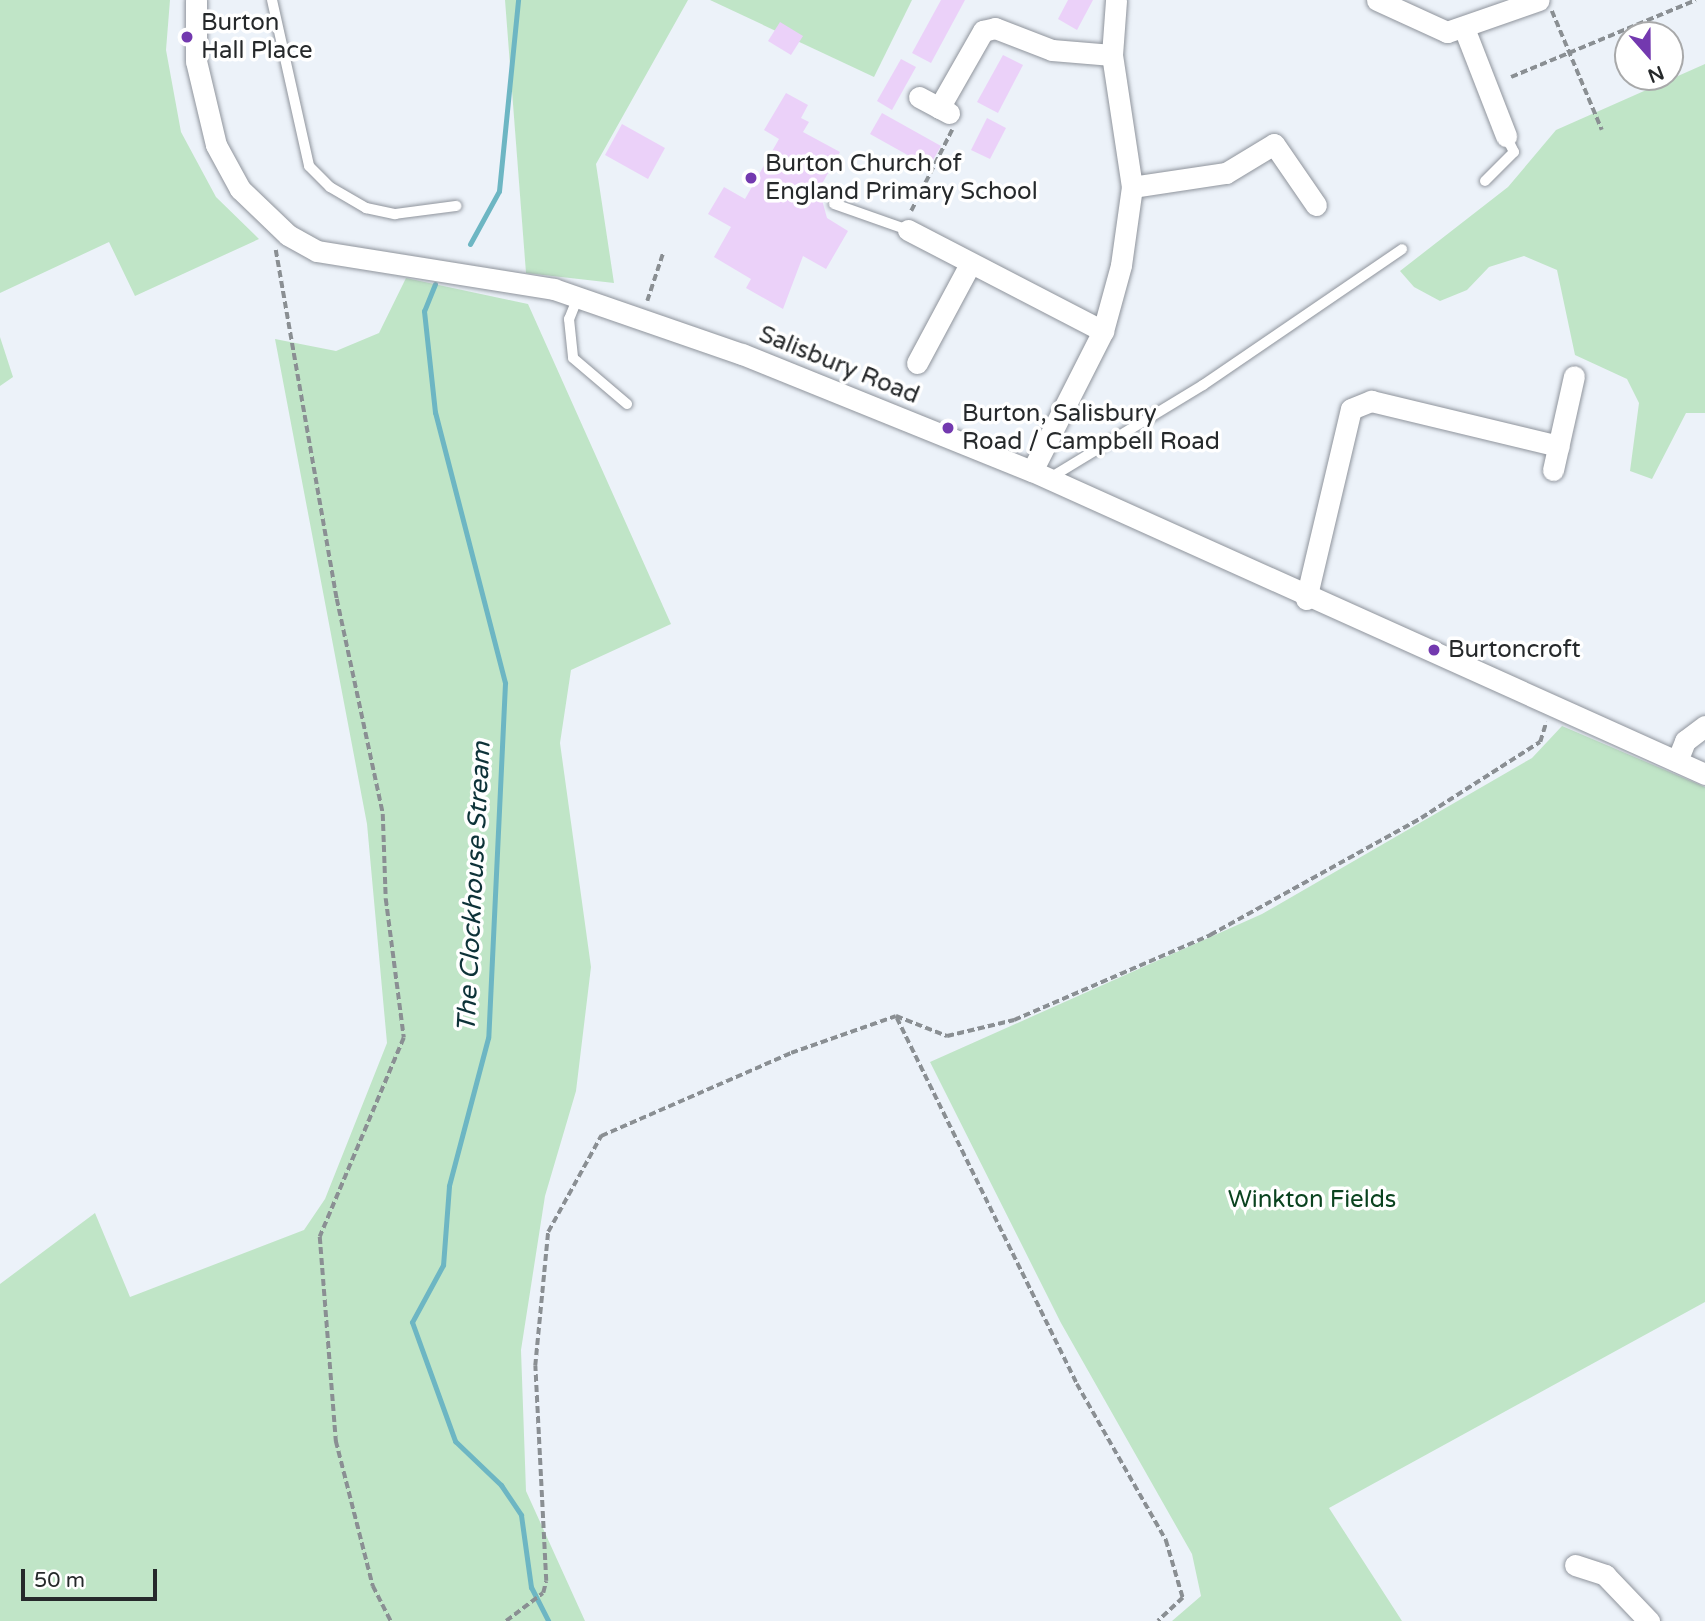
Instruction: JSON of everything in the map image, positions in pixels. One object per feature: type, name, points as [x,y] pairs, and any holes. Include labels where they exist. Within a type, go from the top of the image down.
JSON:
[{"type":"street","name":"Salisbury Road","points":[[196,0],[196,61],[216,145],[240,189],[271,219],[317,251],[578,298],[742,354],[1040,475],[1306,599],[1705,774]]},
{"type":"street","points":[[1040,475],[1103,331],[1121,265],[1132,187],[1112,55],[1116,0]]},
{"type":"street","points":[[1377,0],[1437,32],[1464,28],[1539,0]]},
{"type":"street","points":[[919,97],[945,111],[983,31],[995,28],[1052,50],[1112,55]]},
{"type":"street","points":[[1464,28],[1506,136]]},
{"type":"street","points":[[1132,187],[1226,173],[1274,144],[1316,205]]},
{"type":"street","points":[[905,229],[1103,331]]},
{"type":"street","points":[[918,363],[970,264]]},
{"type":"street","points":[[1553,470],[1574,376]]},
{"type":"street","points":[[1306,599],[1351,409],[1371,401],[1559,446]]},
{"type":"street","points":[[1677,761],[1685,741],[1705,726]]},
{"type":"street","points":[[1575,1565],[1605,1575],[1649,1621]]},
{"type":"lane","points":[[272,0],[309,166],[330,187],[366,208],[396,214],[456,206]]},
{"type":"lane","points":[[1485,181],[1514,152],[1506,136]]},
{"type":"lane","points":[[834,204],[905,229]]},
{"type":"lane","points":[[1040,475],[1174,404],[1402,249]]},
{"type":"lane","points":[[578,298],[569,320],[573,358],[626,404]]},
{"type":"path","points":[[1511,77],[1696,0]]},
{"type":"path","points":[[1556,20],[1602,130]]},
{"type":"path","points":[[905,229],[952,133],[945,111]]},
{"type":"path","points":[[271,219],[337,599],[383,814],[386,899],[404,1038],[320,1237],[336,1441],[373,1586],[391,1621]]},
{"type":"path","points":[[640,320],[663,253]]},
{"type":"path","points":[[506,1621],[542,1593],[545,1528],[535,1366],[548,1232],[601,1136],[791,1053],[896,1016],[947,1036],[1014,1020],[1210,936],[1421,818],[1540,742],[1551,706]]},
{"type":"path","points":[[896,1016],[1077,1384],[1166,1540],[1183,1598],[1158,1621]]},
{"type":"green space","points":[[0,0],[170,0],[166,50],[181,132],[216,197],[259,239],[135,296],[109,242],[0,293]]},
{"type":"green space","points":[[505,0],[688,0],[596,164],[614,283],[526,273]]},
{"type":"green space","points":[[710,0],[912,0],[874,77]]},
{"type":"green space","points":[[1705,64],[1705,413],[1686,413],[1652,479],[1630,471],[1639,403],[1627,379],[1575,355],[1557,270],[1524,256],[1489,267],[1467,290],[1440,301],[1414,287],[1400,271],[1508,187],[1556,130],[1644,91],[1684,91],[1684,73]]},
{"type":"green space","points":[[406,278],[528,304],[671,624],[571,670],[560,743],[591,967],[576,1091],[545,1196],[521,1350],[526,1491],[585,1621],[0,1621],[0,1284],[95,1213],[130,1297],[304,1230],[325,1199],[387,1043],[367,824],[275,339],[336,351],[379,333]]},
{"type":"green space","points":[[0,337],[13,377],[0,386]]},
{"type":"green space","name":"Winkton Fields","points":[[1562,726],[1705,787],[1705,1302],[1329,1508],[1402,1621],[1172,1621],[1201,1596],[1192,1554],[1061,1323],[930,1062],[1262,914],[1532,758]]},
{"type":"building","points":[[941,0],[965,0],[931,63],[912,53]]},
{"type":"building","points":[[1068,0],[1093,0],[1077,30],[1058,19]]},
{"type":"building","points":[[780,22],[803,36],[791,55],[768,41]]},
{"type":"building","points":[[1003,55],[1023,65],[998,113],[977,102]]},
{"type":"building","points":[[901,59],[916,67],[892,110],[877,101]]},
{"type":"building","points":[[786,93],[808,105],[801,118],[809,122],[803,132],[840,152],[819,189],[827,218],[848,231],[826,269],[803,256],[783,309],[746,288],[751,279],[714,257],[731,227],[708,214],[724,187],[745,199],[779,139],[764,130]]},
{"type":"building","points":[[882,113],[941,146],[929,167],[870,134]]},
{"type":"building","points":[[987,118],[1006,128],[990,159],[971,150]]},
{"type":"building","points":[[622,124],[665,148],[648,179],[605,155]]},
{"type":"waterway","name":"The Clockhouse Stream","points":[[470,244],[499,191],[518,0]]},
{"type":"waterway","name":"The Clockhouse Stream","points":[[435,284],[424,311],[435,412],[505,683],[488,1038],[449,1186],[443,1265],[412,1322],[455,1441],[501,1485],[521,1515],[531,1587],[548,1621]]},
{"type":"place","name":"Burton Hall Place","points":[[187,37]]},
{"type":"place","name":"Burton Church of England Primary School","points":[[751,178]]},
{"type":"place","name":"Burton, Salisbury Road / Campbell Road","points":[[948,428]]},
{"type":"place","name":"Burtoncroft","points":[[1434,650]]}]
